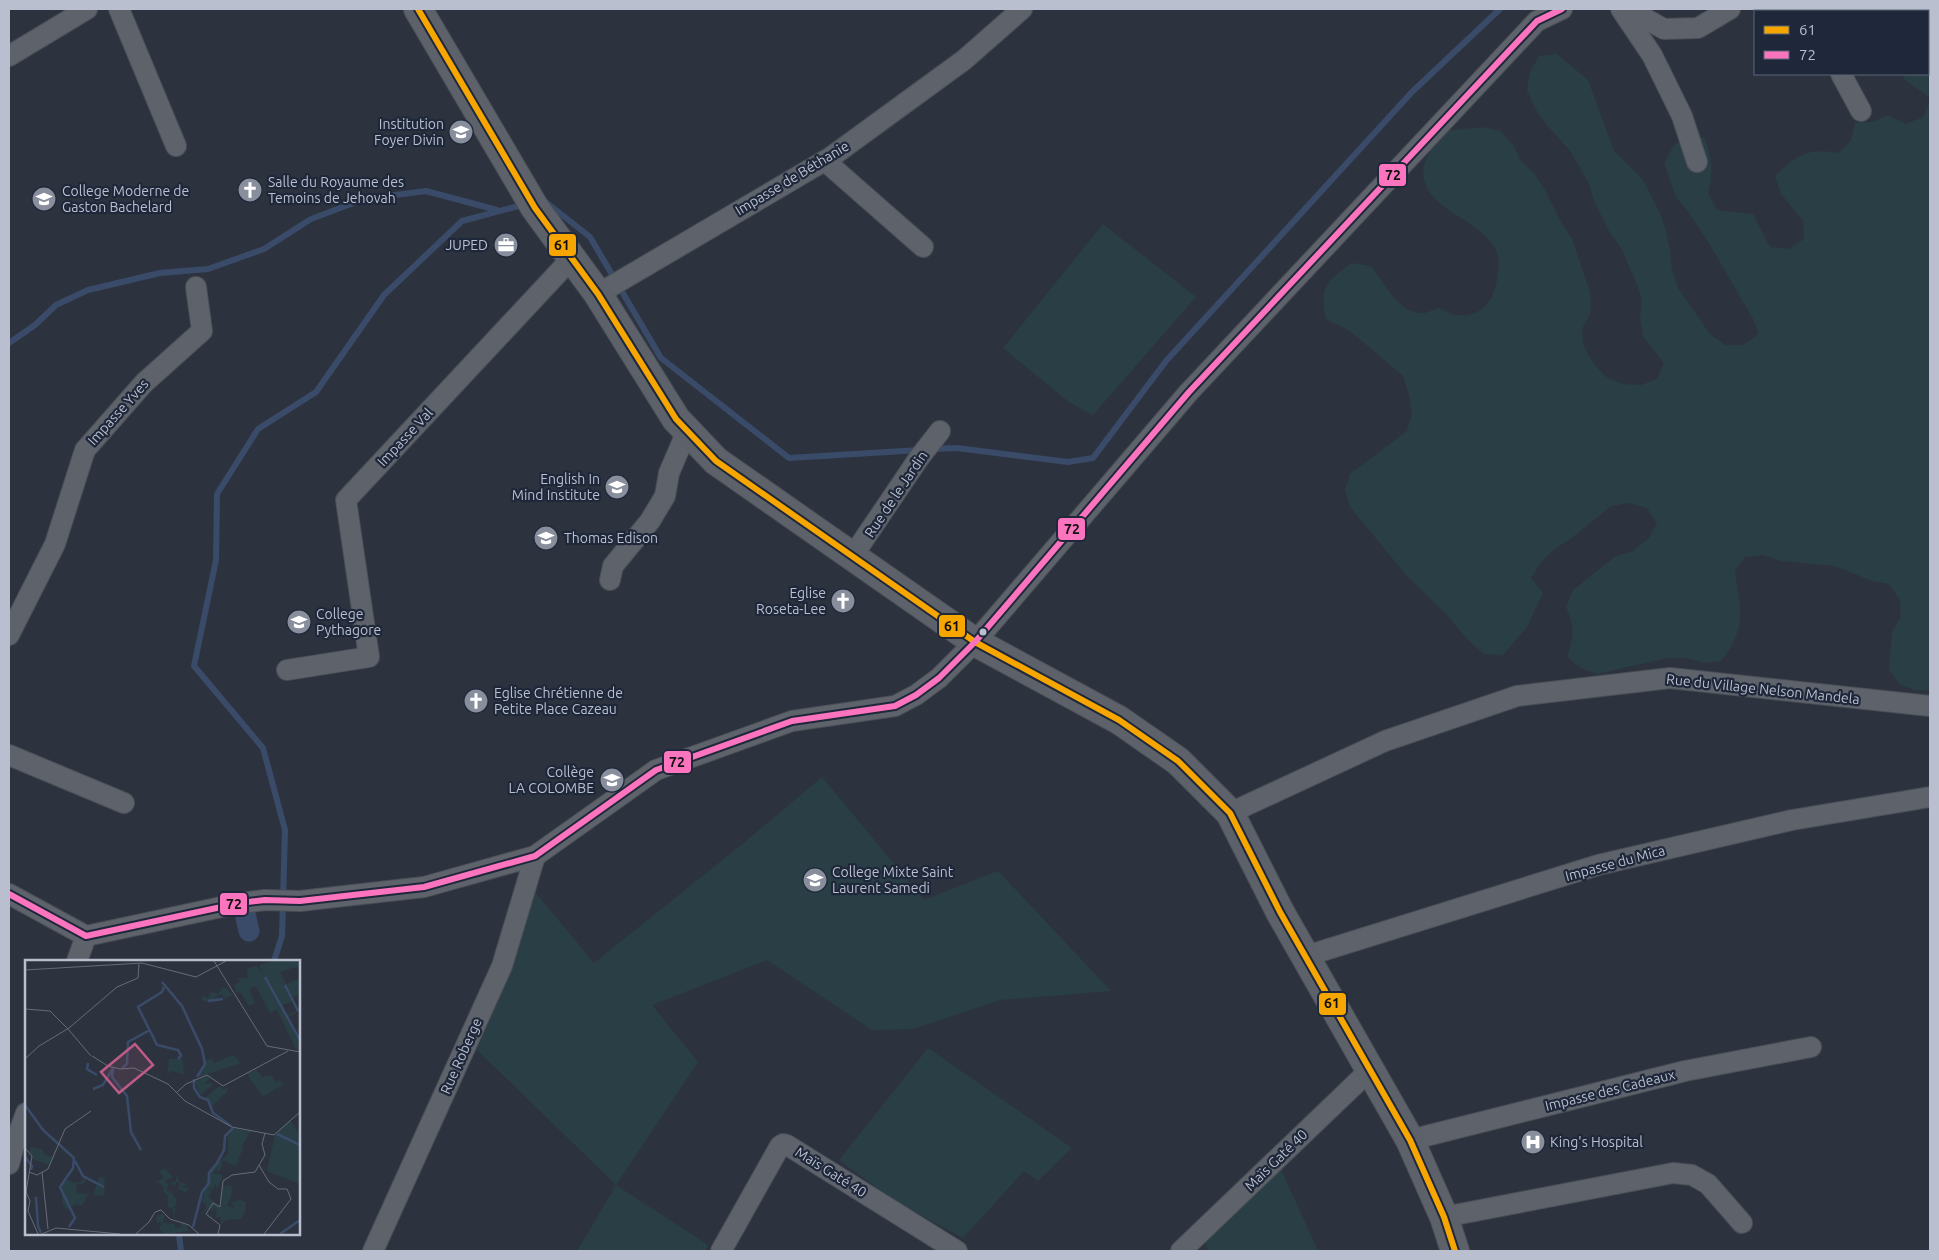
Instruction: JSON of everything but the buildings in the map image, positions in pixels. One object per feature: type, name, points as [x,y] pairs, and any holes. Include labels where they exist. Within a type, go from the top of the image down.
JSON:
[{"type":"street","points":[[9,56],[87,9]]},
{"type":"street","points":[[119,9],[176,146]]},
{"type":"street","points":[[418,9],[532,201],[572,258],[602,292],[676,419],[716,461],[975,642],[1120,720],[1178,761],[1230,812],[1280,912],[1410,1140],[1444,1216],[1455,1251]]},
{"type":"street","name":"Impasse de Béthanie","points":[[602,292],[825,160],[964,60],[1022,9]]},
{"type":"street","points":[[9,894],[86,936],[266,900],[300,901],[424,887],[535,856],[656,770],[792,721],[895,706],[939,678],[975,642],[1189,392],[1537,21],[1562,9]]},
{"type":"street","points":[[1621,9],[1652,55],[1682,116],[1697,162]]},
{"type":"street","points":[[1628,9],[1664,29],[1698,28],[1730,9]]},
{"type":"street","points":[[1842,75],[1861,111]]},
{"type":"street","points":[[825,160],[922,247]]},
{"type":"street","name":"Impasse Val","points":[[287,670],[369,657],[346,500],[572,258]]},
{"type":"street","name":"Impasse Yves","points":[[9,635],[56,544],[85,450],[144,383],[202,330],[196,287]]},
{"type":"street","points":[[610,580],[613,566],[650,521],[665,496],[669,473],[687,430]]},
{"type":"street","name":"Rue de le Jardin","points":[[852,557],[919,458],[940,431]]},
{"type":"street","name":"Rue du Village Nelson Mandela","points":[[1230,812],[1384,742],[1517,696],[1670,678],[1930,706]]},
{"type":"street","points":[[9,755],[124,803]]},
{"type":"street","name":"Impasse du Mica","points":[[1306,956],[1598,866],[1792,820],[1930,797]]},
{"type":"street","name":"Rue Roberge","points":[[373,1251],[502,966],[535,856]]},
{"type":"street","points":[[77,960],[86,936]]},
{"type":"street","name":"Impasse des Cadeaux","points":[[1410,1140],[1685,1071],[1811,1047]]},
{"type":"street","name":"Maïs Gaté 40","points":[[1182,1251],[1371,1069]]},
{"type":"street","points":[[9,1164],[20,1113]]},
{"type":"street","name":"Maïs Gaté 40","points":[[721,1251],[780,1146],[783,1144],[957,1251]]},
{"type":"street","points":[[1444,1216],[1673,1173],[1692,1175],[1708,1184],[1742,1223]]},
{"type":"shaded area","points":[[1557,54],[1588,80],[1614,151],[1643,180],[1660,213],[1670,250],[1672,270],[1678,288],[1710,334],[1725,345],[1743,345],[1759,334],[1752,317],[1707,240],[1676,197],[1664,163],[1673,147],[1685,135],[1704,137],[1711,165],[1708,193],[1717,210],[1753,214],[1770,247],[1789,249],[1804,239],[1803,221],[1781,194],[1775,176],[1790,162],[1804,154],[1819,151],[1839,153],[1851,140],[1855,123],[1872,122],[1888,115],[1906,124],[1923,117],[1930,101],[1930,690],[1915,690],[1899,684],[1889,669],[1892,632],[1901,617],[1900,600],[1889,584],[1872,581],[1835,566],[1781,561],[1763,555],[1745,557],[1735,571],[1740,608],[1739,628],[1730,649],[1721,661],[1704,663],[1687,658],[1668,658],[1597,674],[1581,668],[1567,657],[1571,643],[1572,626],[1566,607],[1573,590],[1616,556],[1633,551],[1649,538],[1657,523],[1647,508],[1630,503],[1611,506],[1569,540],[1553,550],[1541,562],[1531,578],[1543,593],[1527,627],[1503,655],[1484,654],[1469,641],[1447,615],[1407,576],[1350,507],[1345,490],[1350,474],[1407,431],[1412,414],[1403,376],[1350,331],[1326,319],[1324,299],[1327,286],[1336,275],[1352,263],[1371,266],[1393,297],[1407,309],[1425,313],[1439,308],[1452,314],[1465,315],[1473,314],[1485,306],[1492,295],[1497,280],[1498,259],[1491,242],[1471,224],[1436,200],[1428,190],[1424,179],[1423,172],[1426,160],[1443,131],[1482,127],[1500,131],[1513,145],[1521,161],[1534,173],[1545,190],[1572,239],[1590,292],[1591,312],[1582,329],[1584,347],[1594,364],[1606,377],[1622,384],[1641,385],[1657,379],[1664,363],[1643,336],[1640,318],[1642,300],[1620,246],[1610,233],[1594,201],[1589,184],[1571,152],[1545,123],[1535,108],[1527,90],[1530,72],[1539,56]]},
{"type":"shaded area","points":[[1930,56],[1930,98],[1903,78],[1904,75],[1929,75]]},
{"type":"shaded area","points":[[1103,224],[1196,297],[1093,415],[1069,402],[1003,348]]},
{"type":"shaded area","points":[[822,777],[924,900],[998,871],[1111,991],[1000,1000],[913,1029],[872,1030],[767,960],[652,1005],[698,1062],[616,1185],[470,1043],[531,887],[594,963],[746,841]]},
{"type":"shaded area","points":[[928,1048],[1072,1148],[1038,1181],[1024,1171],[963,1238],[895,1201],[839,1160]]},
{"type":"shaded area","points":[[1280,1167],[1318,1251],[1208,1251],[1204,1240]]},
{"type":"shaded area","points":[[616,1185],[708,1245],[705,1251],[577,1251]]},
{"type":"waterway","points":[[932,449],[957,448],[1068,462],[1093,458],[1166,361],[1412,92],[1500,9]]},
{"type":"waterway","points":[[9,343],[35,325],[56,305],[88,290],[160,273],[208,269],[264,249],[311,219],[364,199],[426,191],[497,210]]},
{"type":"waterway","points":[[542,199],[590,237],[661,358],[789,458],[920,450]]},
{"type":"waterway","points":[[274,960],[282,936],[285,830],[263,748],[194,666],[216,560],[217,494],[258,429],[316,392],[384,295],[462,221],[526,204]]},
{"type":"waterway","points":[[244,909],[249,931]]},
{"type":"waterway","points":[[179,1235],[181,1251]]},
{"type":"transit line","name":"61","points":[[418,9],[535,208],[598,294],[676,419],[716,461],[975,642],[1119,720],[1178,761],[1230,813],[1280,912],[1410,1140],[1444,1217],[1455,1251]]},
{"type":"transit line","name":"72","points":[[9,894],[86,936],[240,903],[265,900],[300,901],[424,887],[535,856],[656,770],[792,721],[895,706],[916,695],[939,678],[975,642],[1189,392],[1537,21],[1562,9]]},
{"type":"place","name":"Institution Foyer Divin","points":[[461,132]]},
{"type":"place","name":"Salle du Royaume des Temoins de Jehovah","points":[[250,190]]},
{"type":"place","name":"College Moderne de Gaston Bachelard","points":[[44,199]]},
{"type":"place","name":"JUPED","points":[[506,245]]},
{"type":"place","name":"English In Mind Institute","points":[[617,487]]},
{"type":"place","name":"Thomas Edison","points":[[546,538]]},
{"type":"place","name":"Eglise Roseta-Lee","points":[[843,601]]},
{"type":"place","name":"College Pythagore","points":[[299,622]]},
{"type":"place","name":"Eglise Chrétienne de Petite Place Cazeau","points":[[476,701]]},
{"type":"place","name":"Collège LA COLOMBE","points":[[612,780]]},
{"type":"place","name":"College Mixte Saint Laurent Samedi","points":[[815,880]]},
{"type":"place","name":"King's Hospital","points":[[1533,1142]]}]
